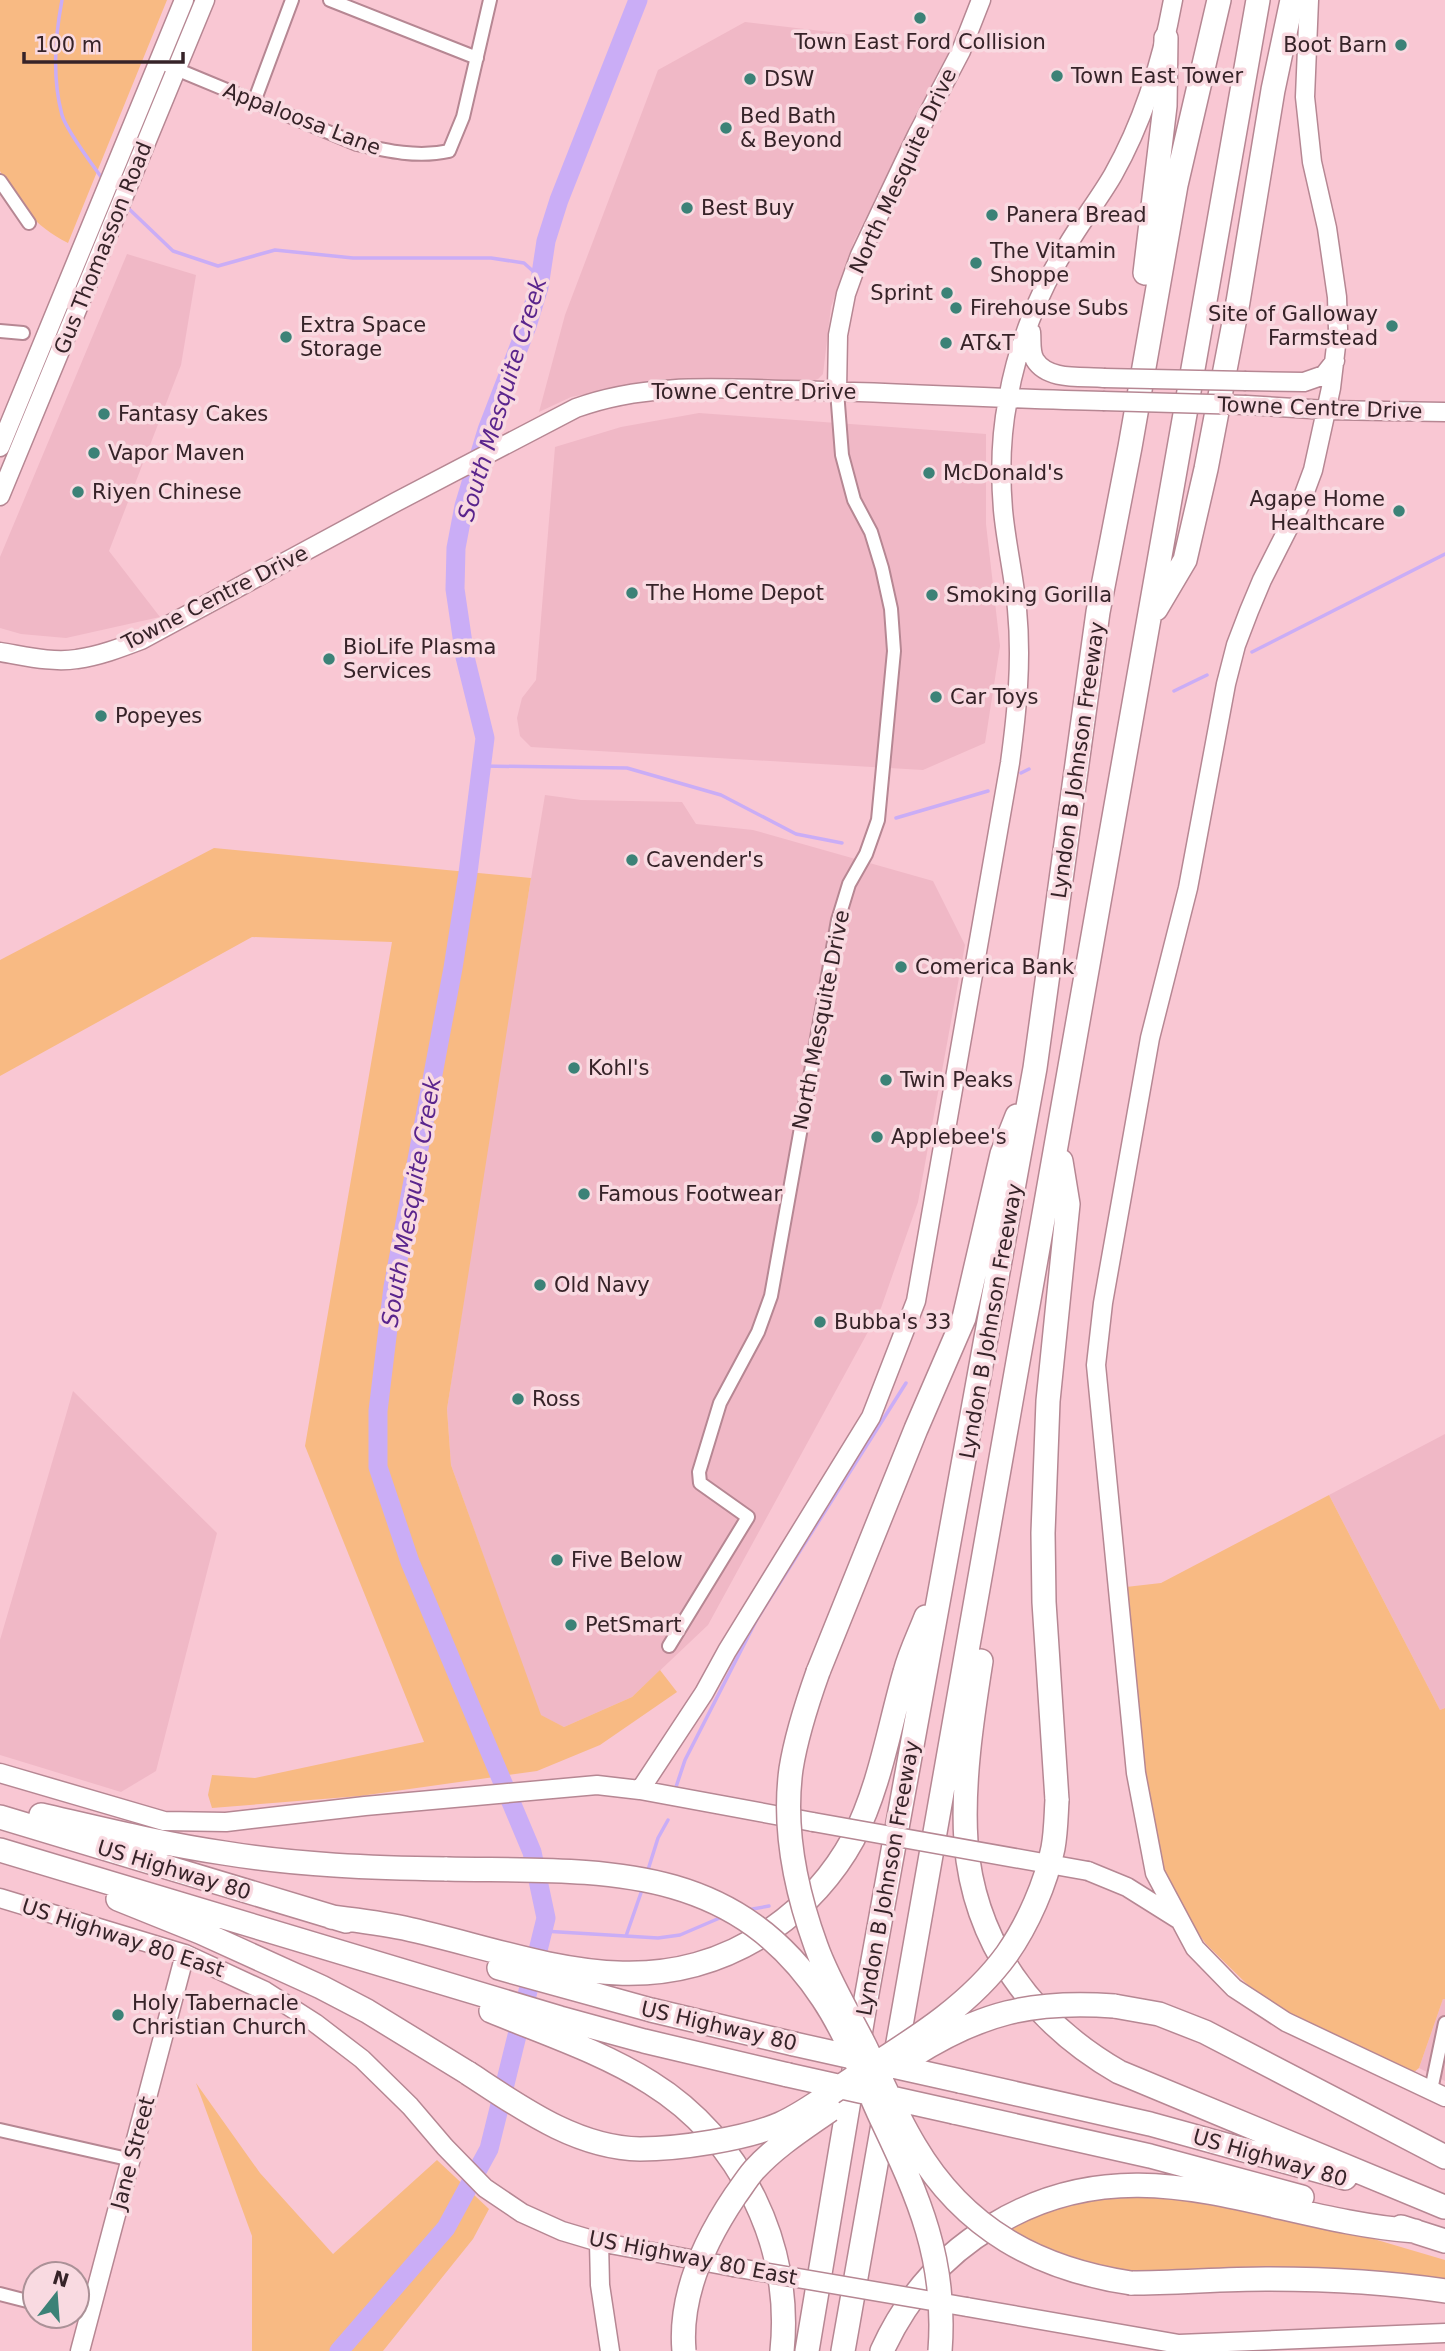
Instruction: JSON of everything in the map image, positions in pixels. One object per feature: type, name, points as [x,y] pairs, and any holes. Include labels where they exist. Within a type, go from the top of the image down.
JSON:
[{"type":"highway","name":"Lyndon B Johnson Freeway","points":[[807,2351],[866,1999],[1035,1068],[1098,612],[1133,434],[1176,186],[1219,0]]},
{"type":"highway","name":"Lyndon B Johnson Freeway","points":[[843,2351],[1258,0]]},
{"type":"highway","points":[[1148,624],[1185,560],[1227,361],[1273,90],[1292,0]]},
{"type":"highway","points":[[1098,612],[1115,470],[1155,199],[1166,106],[1166,38]]},
{"type":"highway","points":[[1035,1068],[1002,1154],[964,1318],[818,1672],[791,1770],[789,1836],[799,1886],[817,1948],[914,2144],[942,2185],[970,2214],[1012,2245],[1051,2264],[1093,2277],[1131,2283],[1265,2279],[1402,2285],[1445,2291]]},
{"type":"highway","points":[[62,1869],[128,1904],[200,1932],[321,1987],[367,2011],[539,2118],[608,2145],[640,2149],[677,2146],[738,2137],[780,2124],[941,2020],[981,1986],[1008,1953],[1033,1910],[1053,1848],[1057,1800],[1044,1602],[1043,1533],[1048,1401],[1068,1203],[1057,1141]]},
{"type":"highway","points":[[1002,1456],[989,1606],[976,1689],[968,1777],[966,1841],[975,1891],[983,1917],[992,1941],[1012,1975],[1053,2026],[1095,2058],[1119,2072],[1445,2208]]},
{"type":"highway","points":[[566,1977],[640,1974],[703,1963],[730,1953],[762,1936],[792,1915],[815,1891],[837,1865],[853,1840],[867,1808],[906,1669],[947,1562]]},
{"type":"highway","points":[[0,1804],[103,1830],[226,1853],[330,1865],[589,1872],[634,1876],[673,1885],[713,1901],[779,1946],[823,1999],[910,2177],[932,2241],[940,2283],[940,2351]]},
{"type":"highway","name":"US Highway 80","points":[[0,1817],[331,1917],[403,1928],[498,1961],[566,1977],[664,2014],[1150,2124],[1445,2208]]},
{"type":"highway","name":"US Highway 80","points":[[0,1850],[409,1973],[560,2029],[644,2041],[1229,2176],[1445,2241]]},
{"type":"highway","points":[[684,2351],[682,2335],[686,2300],[700,2257],[719,2221],[752,2171],[780,2145],[926,2048],[963,2028],[1007,2012],[1052,2004],[1114,2006],[1159,2014],[1205,2032],[1445,2157]]},
{"type":"highway","points":[[560,2029],[675,2099],[703,2124],[732,2159],[757,2203],[776,2257],[782,2295],[782,2351]]},
{"type":"highway","points":[[882,2351],[904,2308],[914,2295],[936,2270],[967,2242],[1021,2210],[1077,2191],[1128,2184],[1176,2186],[1376,2228],[1415,2231]]},
{"type":"highway","points":[[1378,2285],[1445,2299]]},
{"type":"main road","name":"Gus Thomasson Road","points":[[0,496],[137,164],[184,0]]},
{"type":"main road","name":"Gus Thomasson Road","points":[[0,447],[124,143],[205,0]]},
{"type":"main road","name":"North Mesquite Drive","points":[[837,391],[838,335],[846,294],[860,256],[917,135],[961,51],[981,0]]},
{"type":"main road","points":[[640,1790],[704,1693],[871,1417],[916,1301],[995,857],[1018,707],[1020,667],[1017,609],[1003,508],[1003,441],[1008,399],[1031,322],[1052,272],[1113,175],[1138,124],[1166,38],[1173,0]]},
{"type":"main road","points":[[1309,0],[1305,97],[1312,162],[1334,265],[1338,329],[1335,361],[1313,470],[1300,505],[1249,611],[1236,645],[1226,684],[1188,888],[1150,1038],[1103,1303],[1096,1365],[1136,1773],[1155,1873],[1195,1948],[1212,1969],[1256,2004],[1286,2022],[1438,2094]]},
{"type":"main road","points":[[1031,322],[1035,361],[1057,375],[1304,382],[1324,375],[1335,361]]},
{"type":"main road","name":"Towne Centre Drive","points":[[0,652],[41,659],[75,660],[141,640],[576,408],[646,391],[673,389],[911,392],[1008,399],[1246,405],[1327,411],[1445,412]]},
{"type":"main road","points":[[14,413],[32,421]]},
{"type":"main road","points":[[0,1773],[164,1822],[183,1823],[226,1822],[569,1786],[597,1785],[640,1790],[1088,1871],[1127,1887],[1178,1919]]},
{"type":"main road","name":"US Highway 80 East","points":[[0,1898],[185,1954],[265,1991],[339,2040],[386,2081],[485,2188],[522,2213],[562,2231],[599,2242],[733,2267],[1179,2344],[1445,2333]]},
{"type":"main road","name":"Jane Street","points":[[91,2289],[132,2160],[185,1954]]},
{"type":"main road","points":[[599,2242],[600,2285],[610,2351]]},
{"type":"main road","name":"Jane Street","points":[[80,2351],[82,2330]]},
{"type":"main road","points":[[1147,2351],[1179,2344]]},
{"type":"street","points":[[254,102],[292,0]]},
{"type":"street","points":[[330,0],[477,58],[490,0]]},
{"type":"street","name":"Appaloosa Lane","points":[[167,66],[356,144],[389,152],[433,154],[449,150],[463,117],[477,58]]},
{"type":"street","points":[[0,181],[29,223]]},
{"type":"street","points":[[0,331],[23,333]]},
{"type":"street","name":"North Mesquite Drive","points":[[669,1646],[748,1517],[700,1483],[699,1472],[720,1403],[758,1332],[771,1296],[838,920],[849,884],[866,854],[878,820],[894,651],[891,609],[875,544],[854,500],[842,455],[837,391]]},
{"type":"street","points":[[1438,2094],[1445,2022]]},
{"type":"street","points":[[0,2130],[132,2160]]},
{"type":"street","points":[[0,2294],[21,2299]]},
{"type":"shaded area","points":[[0,0],[167,0],[68,243],[28,213],[0,171]]},
{"type":"shaded area","points":[[745,22],[933,44],[951,51],[854,241],[831,307],[823,374],[812,381],[652,381],[571,397],[539,412],[565,315],[658,70]]},
{"type":"shaded area","points":[[127,254],[196,275],[181,365],[109,551],[160,617],[66,638],[21,634],[0,628],[0,557]]},
{"type":"shaded area","points":[[699,413],[986,434],[986,524],[1000,646],[985,743],[923,770],[531,747],[520,736],[517,718],[522,698],[536,680],[555,447],[621,427]]},
{"type":"shaded area","points":[[545,795],[581,800],[682,802],[696,824],[753,830],[933,881],[965,945],[918,1202],[881,1308],[708,1625],[632,1697],[564,1727],[540,1715],[451,1465],[447,1409],[497,1081]]},
{"type":"shaded area","points":[[214,848],[531,878],[447,1409],[451,1465],[541,1715],[564,1727],[632,1697],[660,1670],[677,1692],[600,1745],[537,1771],[360,1796],[212,1808],[208,1795],[212,1775],[255,1778],[424,1742],[305,1446],[392,942],[252,937],[0,1076],[0,960]]},
{"type":"shaded area","points":[[73,1391],[217,1533],[156,1771],[121,1792],[0,1755],[0,1640]]},
{"type":"shaded area","points":[[1445,1434],[1445,1708],[1440,1710],[1329,1495]]},
{"type":"shaded area","points":[[1329,1495],[1440,1710],[1445,1708],[1445,1999],[1419,2068],[1413,2073],[1291,2015],[1254,1991],[1206,1944],[1180,1908],[1165,1874],[1148,1812],[1126,1587],[1161,1583]]},
{"type":"shaded area","points":[[1445,1999],[1445,2081],[1419,2068]]},
{"type":"shaded area","points":[[196,2083],[260,2173],[333,2254],[437,2160],[489,2209],[473,2239],[383,2351],[252,2351],[252,2236]]},
{"type":"shaded area","points":[[1157,2193],[1333,2227],[1445,2260],[1445,2285],[1138,2278],[1083,2269],[1001,2228],[1080,2197]]},
{"type":"waterway","points":[[62,0],[56,58],[62,115],[104,181]]},
{"type":"waterway","name":"South Mesquite Creek","points":[[339,2351],[446,2228],[489,2149],[546,1918],[532,1852],[410,1562],[378,1467],[378,1411],[393,1287],[453,968],[485,738],[465,657],[455,589],[456,548],[464,506],[487,430],[539,287],[546,241],[559,200],[638,0]]},
{"type":"waterway","points":[[127,207],[173,251],[218,266],[275,250],[353,258],[491,258],[524,263],[534,272],[539,287]]},
{"type":"waterway","points":[[1252,652],[1445,554]]},
{"type":"waterway","points":[[1174,691],[1207,675]]},
{"type":"waterway","points":[[482,766],[627,768],[721,795],[796,834],[842,843]]},
{"type":"waterway","points":[[1021,773],[1029,769]]},
{"type":"waterway","points":[[896,818],[988,791]]},
{"type":"waterway","points":[[676,1787],[685,1760],[757,1619],[906,1383]]},
{"type":"waterway","points":[[647,1873],[658,1838],[668,1820]]},
{"type":"waterway","points":[[626,1936],[643,1887]]},
{"type":"waterway","points":[[747,1910],[769,1906]]},
{"type":"waterway","points":[[543,1931],[658,1938],[680,1935],[722,1917]]},
{"type":"place","name":"Town East Ford Collision","points":[[920,18]]},
{"type":"place","name":"Boot Barn","points":[[1401,45]]},
{"type":"place","name":"Town East Tower","points":[[1057,76]]},
{"type":"place","name":"DSW","points":[[750,79]]},
{"type":"place","name":"Bed Bath & Beyond","points":[[726,128]]},
{"type":"place","name":"Best Buy","points":[[687,208]]},
{"type":"place","name":"Panera Bread","points":[[992,215]]},
{"type":"place","name":"The Vitamin Shoppe","points":[[976,263]]},
{"type":"place","name":"Sprint","points":[[947,293]]},
{"type":"place","name":"Firehouse Subs","points":[[956,308]]},
{"type":"place","name":"Site of Galloway Farmstead","points":[[1392,326]]},
{"type":"place","name":"Extra Space Storage","points":[[286,337]]},
{"type":"place","name":"AT&T","points":[[946,343]]},
{"type":"place","name":"Fantasy Cakes","points":[[104,414]]},
{"type":"place","name":"Vapor Maven","points":[[94,453]]},
{"type":"place","name":"McDonald's","points":[[929,473]]},
{"type":"place","name":"Riyen Chinese","points":[[78,492]]},
{"type":"place","name":"Agape Home Healthcare","points":[[1399,511]]},
{"type":"place","name":"The Home Depot","points":[[632,593]]},
{"type":"place","name":"Smoking Gorilla","points":[[932,595]]},
{"type":"place","name":"BioLife Plasma Services","points":[[329,659]]},
{"type":"place","name":"Car Toys","points":[[936,697]]},
{"type":"place","name":"Popeyes","points":[[101,716]]},
{"type":"place","name":"Cavender's","points":[[632,860]]},
{"type":"place","name":"Comerica Bank","points":[[901,967]]},
{"type":"place","name":"Kohl's","points":[[574,1068]]},
{"type":"place","name":"Twin Peaks","points":[[886,1080]]},
{"type":"place","name":"Applebee's","points":[[877,1137]]},
{"type":"place","name":"Famous Footwear","points":[[584,1194]]},
{"type":"place","name":"Old Navy","points":[[540,1285]]},
{"type":"place","name":"Bubba's 33","points":[[820,1322]]},
{"type":"place","name":"Ross","points":[[518,1399]]},
{"type":"place","name":"Five Below","points":[[557,1560]]},
{"type":"place","name":"PetSmart","points":[[571,1625]]},
{"type":"place","name":"Holy Tabernacle Christian Church","points":[[118,2015]]}]
